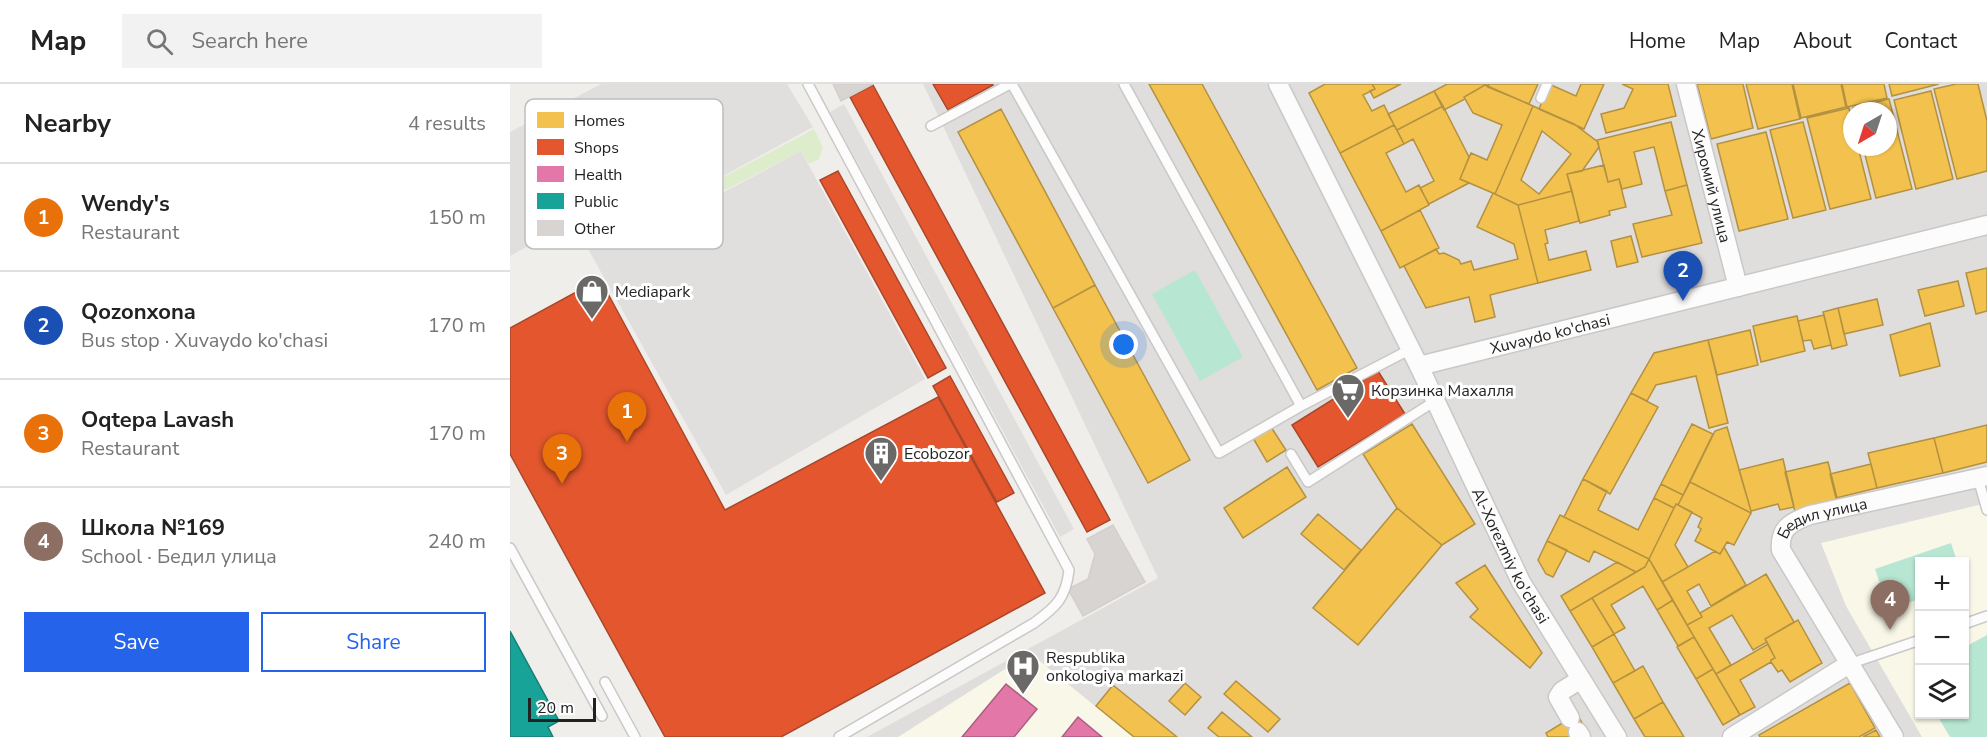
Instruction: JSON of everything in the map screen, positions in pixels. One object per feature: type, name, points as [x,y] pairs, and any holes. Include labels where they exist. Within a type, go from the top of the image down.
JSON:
[{"type":"street","points":[[1278,84],[1419,366]]},
{"type":"street","name":"Хиромий улица","points":[[1686,84],[1738,287]]},
{"type":"street","name":"Xuvaydo ko'chasi","points":[[1419,366],[1987,225]]},
{"type":"street","name":"Al-Xorezmiy ko'chasi","points":[[1419,366],[1521,582],[1617,737]]},
{"type":"street","name":"Бедил улица","points":[[1894,737],[1781,550],[1780,541],[1791,522],[1809,515],[1983,477]]},
{"type":"street","points":[[1732,737],[1849,664]]},
{"type":"street","points":[[1576,729],[1558,697],[1562,691],[1581,679]]},
{"type":"lane","points":[[808,84],[1069,570],[1067,585],[1060,601],[1034,623],[839,737]]},
{"type":"lane","points":[[931,126],[1011,84],[1220,453],[1301,406],[1411,349]]},
{"type":"lane","points":[[1124,84],[1301,406]]},
{"type":"lane","points":[[1541,98],[1547,84]]},
{"type":"lane","points":[[1291,454],[1308,482],[1436,401]]},
{"type":"lane","points":[[1983,477],[1987,510]]},
{"type":"lane","points":[[510,548],[602,716]]},
{"type":"lane","points":[[1969,623],[1987,616]]},
{"type":"lane","points":[[1849,664],[1915,642]]},
{"type":"lane","points":[[605,682],[635,737]]},
{"type":"shaded area","points":[[601,84],[787,84],[813,127],[723,176],[723,99],[573,99]]},
{"type":"shaded area","points":[[923,84],[1987,84],[1987,737],[867,737],[1158,578]]},
{"type":"shaded area","points":[[844,104],[1074,529],[1060,537],[830,112]]},
{"type":"shaded area","points":[[525,124],[525,248],[510,256],[510,132]]},
{"type":"shaded area","points":[[801,151],[925,379],[726,495],[588,249],[723,249],[723,190]]},
{"type":"shaded area","points":[[1987,503],[1987,737],[1922,737],[1846,606],[1821,543]]},
{"type":"shaded area","name":"Respublika onkologiya markazi","points":[[1030,653],[1133,737],[898,737]]},
{"type":"green space","points":[[814,129],[823,147],[819,159],[809,164],[801,151],[725,190],[723,177]]},
{"type":"green space","points":[[1195,270],[1243,357],[1200,381],[1152,294]]},
{"type":"green space","points":[[1951,543],[1956,557],[1915,557],[1915,600],[1889,610],[1875,569]]},
{"type":"green space","points":[[1987,635],[1987,737],[1950,737],[1939,719],[1969,719],[1969,645]]},
{"type":"building: Homes","points":[[1149,84],[1202,84],[1357,368],[1317,390]]},
{"type":"building: Homes","points":[[1325,84],[1372,84],[1375,89],[1363,95],[1372,111],[1384,105],[1394,125],[1340,153],[1309,93]]},
{"type":"building: Homes","points":[[1372,84],[1401,84],[1374,98],[1370,91],[1375,89]]},
{"type":"building: Homes","points":[[1447,84],[1489,84],[1488,87],[1485,85],[1444,110],[1434,91]]},
{"type":"building: Homes","points":[[1489,84],[1538,84],[1529,104],[1488,87]]},
{"type":"building: Homes","points":[[1549,84],[1576,96],[1581,84],[1604,84],[1584,129],[1539,109]]},
{"type":"building: Homes","points":[[1622,84],[1668,84],[1676,116],[1606,133],[1601,114],[1624,108],[1633,89]]},
{"type":"building: Homes","points":[[1697,84],[1743,84],[1753,128],[1711,139]]},
{"type":"building: Homes","points":[[1746,84],[1792,84],[1800,119],[1758,129]]},
{"type":"building: Homes","points":[[1793,84],[1841,84],[1845,102],[1843,102],[1843,108],[1801,118]]},
{"type":"building: Homes","points":[[1842,84],[1884,84],[1887,98],[1869,102],[1846,102]]},
{"type":"building: Homes","points":[[1889,84],[1939,84],[1892,96]]},
{"type":"building: Homes","points":[[1956,84],[1978,84],[1987,121],[1987,171],[1957,179],[1934,89]]},
{"type":"building: Homes","points":[[1485,85],[1533,106],[1495,194],[1460,179],[1471,153],[1487,160],[1502,125],[1473,113],[1464,97]]},
{"type":"building: Homes","points":[[1434,91],[1443,106],[1397,130],[1388,114]]},
{"type":"building: Homes","points":[[1931,91],[1953,179],[1916,189],[1897,112],[1897,102],[1894,100]]},
{"type":"building: Homes","points":[[1443,106],[1469,157],[1460,179],[1469,183],[1429,204],[1420,188],[1434,181],[1413,139],[1404,144],[1397,130]]},
{"type":"building: Homes","points":[[1533,106],[1574,124],[1598,142],[1599,147],[1582,171],[1567,174],[1572,191],[1518,205],[1495,194]],"holes":[[[1542,131],[1571,154],[1539,194],[1521,180]]]},
{"type":"building: Homes","points":[[1001,109],[1095,285],[1053,308],[958,132]]},
{"type":"building: Homes","points":[[1843,109],[1843,156],[1860,156],[1871,199],[1830,209],[1807,118]]},
{"type":"building: Homes","points":[[1671,122],[1687,185],[1665,191],[1654,147],[1634,152],[1642,184],[1622,189],[1619,179],[1608,182],[1597,140]]},
{"type":"building: Homes","points":[[1803,122],[1826,210],[1793,218],[1770,130]]},
{"type":"building: Homes","points":[[1394,125],[1404,144],[1386,153],[1406,192],[1419,185],[1429,205],[1381,231],[1340,153]]},
{"type":"building: Homes","points":[[1897,130],[1912,189],[1876,198],[1865,156],[1897,156]]},
{"type":"building: Homes","points":[[1766,132],[1788,219],[1739,231],[1717,144]]},
{"type":"building: Homes","points":[[1604,165],[1608,182],[1619,179],[1626,207],[1609,211],[1610,215],[1580,223],[1567,174]]},
{"type":"building: Homes","points":[[1687,185],[1702,243],[1642,257],[1633,224],[1672,215],[1665,191]]},
{"type":"building: Homes","points":[[1572,191],[1579,221],[1545,230],[1548,243],[1545,244],[1549,260],[1586,251],[1591,270],[1538,283],[1518,205]]},
{"type":"building: Homes","points":[[1493,193],[1518,205],[1538,283],[1490,295],[1495,317],[1475,322],[1469,297],[1426,308],[1404,266],[1436,249],[1439,254],[1444,253],[1459,260],[1461,264],[1471,261],[1474,270],[1518,259],[1514,244],[1477,227]]},
{"type":"building: Homes","points":[[1420,210],[1439,248],[1400,268],[1381,231]]},
{"type":"building: Homes","points":[[1631,236],[1638,262],[1617,267],[1611,241]]},
{"type":"building: Homes","points":[[1987,268],[1987,311],[1976,314],[1966,273]]},
{"type":"building: Homes","points":[[1958,281],[1964,306],[1925,316],[1918,290]]},
{"type":"building: Homes","points":[[1095,285],[1190,460],[1148,483],[1053,308]]},
{"type":"building: Homes","points":[[1877,299],[1883,325],[1844,334],[1838,308]]},
{"type":"building: Homes","points":[[1838,308],[1847,345],[1832,349],[1823,312]]},
{"type":"building: Homes","points":[[1824,315],[1831,345],[1814,349],[1811,340],[1803,341],[1798,321]]},
{"type":"building: Homes","points":[[1797,316],[1805,351],[1761,362],[1753,326]]},
{"type":"building: Homes","points":[[1930,323],[1940,366],[1900,376],[1890,335]]},
{"type":"building: Homes","points":[[1750,330],[1758,365],[1717,375],[1708,340]]},
{"type":"building: Homes","points":[[1708,340],[1728,423],[1709,428],[1696,376],[1656,385],[1647,401],[1631,393],[1654,353]]},
{"type":"building: Homes","points":[[1631,393],[1658,407],[1610,494],[1583,479]]},
{"type":"building: Homes","points":[[1412,424],[1475,524],[1442,545],[1397,508],[1363,454]]},
{"type":"building: Homes","points":[[1692,424],[1713,434],[1683,495],[1661,484]]},
{"type":"building: Homes","points":[[1987,425],[1987,462],[1943,473],[1934,438]]},
{"type":"building: Homes","points":[[1271,427],[1286,450],[1267,462],[1253,438]]},
{"type":"building: Homes","points":[[1727,427],[1751,513],[1690,482],[1715,431]]},
{"type":"building: Homes","points":[[1934,438],[1943,473],[1877,488],[1868,453]]},
{"type":"building: Homes","points":[[1783,459],[1794,507],[1780,510],[1778,504],[1751,511],[1739,470]]},
{"type":"building: Homes","points":[[1828,462],[1839,506],[1796,516],[1785,472]]},
{"type":"building: Homes","points":[[1871,464],[1877,488],[1836,498],[1830,474]]},
{"type":"building: Homes","points":[[1287,467],[1306,497],[1243,538],[1224,508]]},
{"type":"building: Homes","points":[[1583,479],[1607,491],[1598,510],[1638,530],[1654,498],[1674,508],[1649,559],[1564,517]]},
{"type":"building: Homes","points":[[1690,482],[1751,513],[1734,545],[1727,542],[1720,554],[1695,541],[1701,529],[1698,527],[1702,518],[1678,505]]},
{"type":"building: Homes","points":[[1661,484],[1683,495],[1674,508],[1654,498]]},
{"type":"building: Homes","points":[[1676,504],[1692,512],[1675,545],[1688,567],[1662,582],[1649,559]]},
{"type":"building: Homes","points":[[1397,508],[1442,545],[1358,645],[1313,608]]},
{"type":"building: Homes","points":[[1318,514],[1361,550],[1344,570],[1301,534]]},
{"type":"building: Homes","points":[[1560,515],[1649,559],[1645,567],[1636,572],[1594,551],[1589,562],[1547,541]]},
{"type":"building: Homes","points":[[1547,541],[1567,550],[1553,577],[1546,574],[1538,560]]},
{"type":"building: Homes","points":[[1724,547],[1746,585],[1711,606],[1699,584],[1687,591],[1702,617],[1687,625],[1662,582],[1715,551],[1720,554]]},
{"type":"building: Homes","points":[[1649,559],[1673,600],[1657,610],[1643,586],[1611,605],[1625,628],[1614,634],[1592,598],[1645,567]]},
{"type":"building: Homes","points":[[1617,562],[1636,572],[1570,611],[1561,596]]},
{"type":"building: Homes","points":[[1485,565],[1542,653],[1530,668],[1470,617],[1478,609],[1456,583]]},
{"type":"building: Homes","points":[[1766,574],[1794,622],[1765,639],[1767,642],[1753,650],[1732,615],[1709,628],[1731,665],[1716,674],[1687,625],[1702,617],[1700,613]]},
{"type":"building: Homes","points":[[1592,598],[1614,634],[1592,647],[1570,611]]},
{"type":"building: Homes","points":[[1673,600],[1694,637],[1678,646],[1657,610]]},
{"type":"building: Homes","points":[[1798,620],[1822,663],[1790,682],[1782,670],[1778,672],[1771,662],[1775,658],[1765,639]]},
{"type":"building: Homes","points":[[1614,634],[1635,671],[1613,683],[1592,647]]},
{"type":"building: Homes","points":[[1694,637],[1713,669],[1696,679],[1677,647]]},
{"type":"building: Homes","points":[[1768,644],[1775,658],[1740,680],[1755,707],[1740,715],[1716,674]]},
{"type":"building: Homes","points":[[1643,666],[1663,702],[1634,719],[1613,683]]},
{"type":"building: Homes","points":[[1713,669],[1740,715],[1723,725],[1696,679]]},
{"type":"building: Homes","points":[[1236,681],[1280,719],[1268,732],[1224,694]]},
{"type":"building: Homes","points":[[1185,683],[1201,697],[1185,715],[1169,701]]},
{"type":"building: Homes","points":[[1850,683],[1875,728],[1859,737],[1760,737],[1759,735]]},
{"type":"building: Homes","points":[[1113,685],[1177,737],[1134,737],[1096,706]]},
{"type":"building: Homes","points":[[1663,702],[1684,737],[1645,737],[1634,719]]},
{"type":"building: Homes","points":[[1222,712],[1252,737],[1219,737],[1208,728]]},
{"type":"building: Homes","points":[[1577,714],[1585,728],[1571,737],[1548,737],[1546,733]]},
{"type":"building: Homes","points":[[1876,730],[1880,737],[1863,737]]},
{"type":"building: Shops","points":[[933,84],[993,84],[993,85],[948,110]]},
{"type":"building: Shops","points":[[873,85],[1110,520],[1087,532],[850,97]]},
{"type":"building: Shops","points":[[838,171],[946,368],[928,378],[820,180]]},
{"type":"building: Shops","name":"Ecobozor","points":[[600,279],[725,510],[938,397],[1045,593],[781,737],[665,737],[510,454],[510,328]]},
{"type":"building: Shops","name":"Корзинка Махалля","points":[[1378,371],[1405,414],[1318,467],[1292,425]]},
{"type":"building: Shops","points":[[950,376],[1014,493],[997,502],[933,386]]},
{"type":"building: Health","points":[[1006,684],[1037,709],[1014,737],[962,737]]},
{"type":"building: Health","points":[[1078,717],[1102,737],[1062,737]]},
{"type":"building: Public","points":[[510,631],[559,721],[548,727],[553,737],[510,737]]},
{"type":"building: Other","points":[[833,84],[873,84],[841,101]]},
{"type":"building: Other","points":[[1113,525],[1145,582],[1083,616],[1068,589],[1088,579],[1095,554],[1087,539]]},
{"type":"place","name":"Qozonxona","points":[[1683,301]]},
{"type":"place","name":"Mediapark","points":[[592,320]]},
{"type":"place","name":"Корзинка Махалля","points":[[1348,419]]},
{"type":"place","name":"Wendy's","points":[[627,442]]},
{"type":"place","name":"Ecobozor","points":[[881,482]]},
{"type":"place","name":"Oqtepa Lavash","points":[[562,484]]},
{"type":"place","name":"Школа №169","points":[[1890,630]]},
{"type":"place","name":"Respublika onkologiya markazi","points":[[1023,695]]}]
